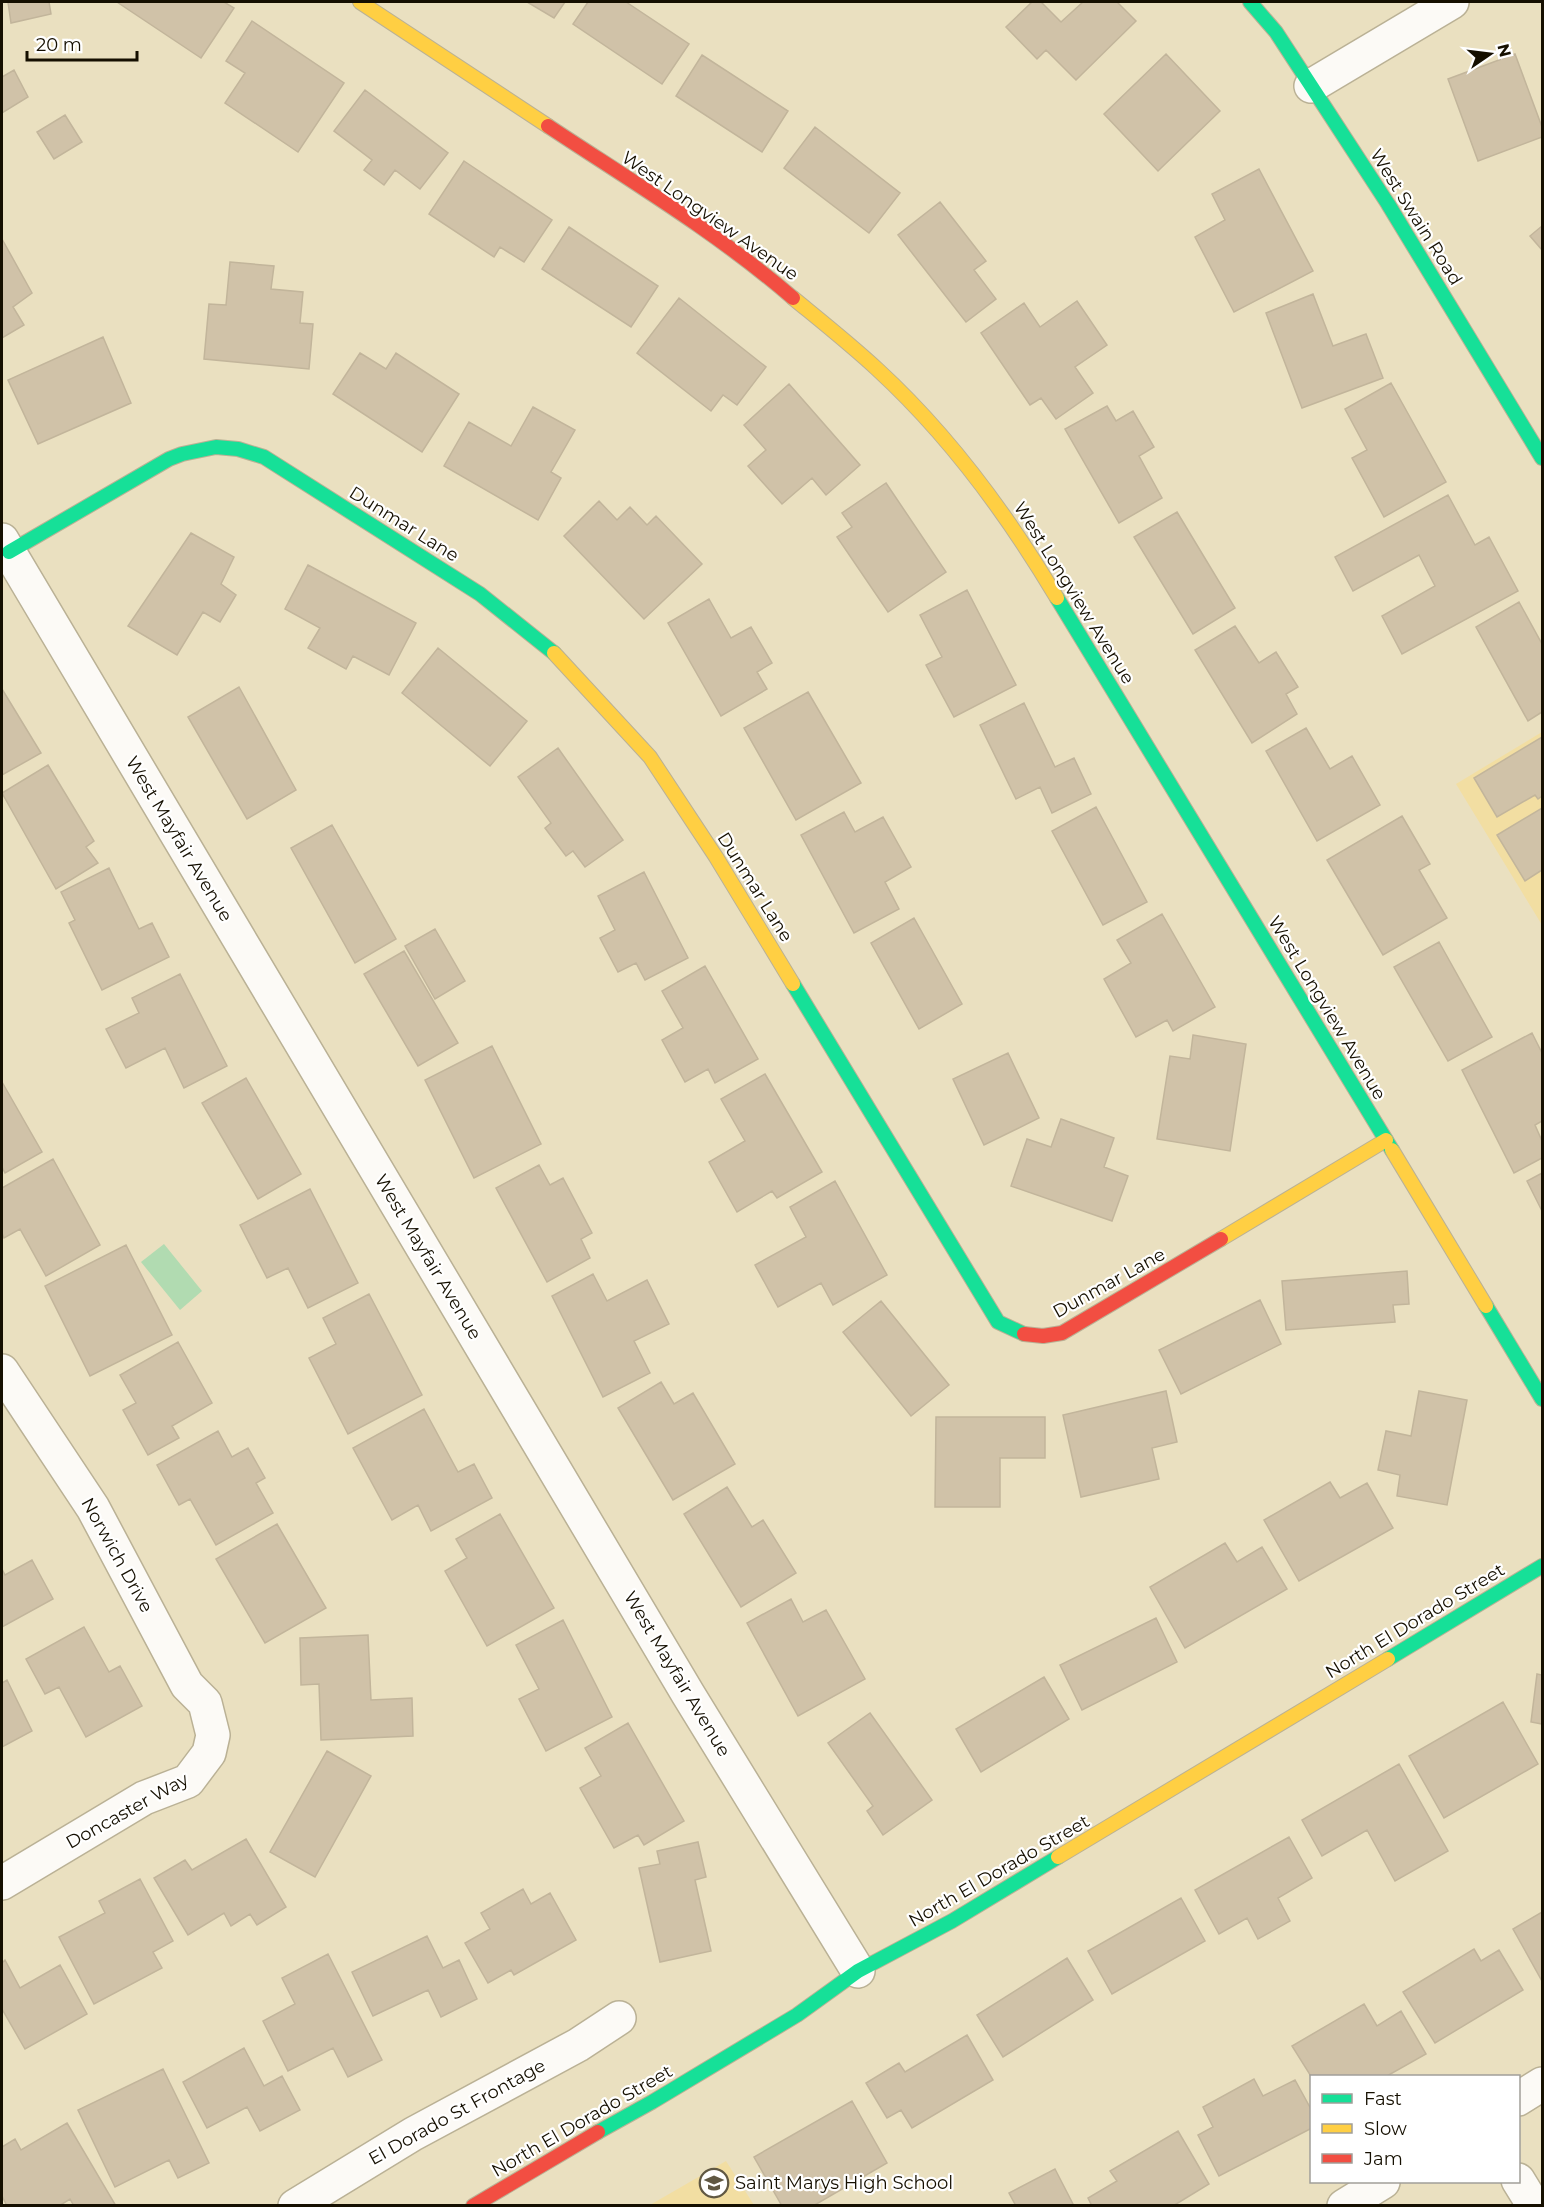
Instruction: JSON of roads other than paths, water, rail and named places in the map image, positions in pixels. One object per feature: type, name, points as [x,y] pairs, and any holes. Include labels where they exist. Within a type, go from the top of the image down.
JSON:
[{"type":"street","name":"West Longview Avenue","points":[[360,2],[707,232],[767,275],[878,370],[937,430],[980,481],[1034,559],[1542,1399]]},
{"type":"street","name":"West Swain Road","points":[[1250,2],[1276,32],[1388,204],[1540,447]]},
{"type":"street","points":[[1311,86],[1452,2]]},
{"type":"street","name":"Dunmar Lane","points":[[5,546],[169,459],[191,450],[218,446],[239,448],[264,457],[480,594],[559,657],[650,757],[716,857],[998,1322],[1024,1334],[1042,1336],[1062,1333],[1126,1297],[1386,1140]]},
{"type":"street","name":"West Mayfair Avenue","points":[[5,546],[688,1694],[858,1971]]},
{"type":"street","name":"Norwich Drive","points":[[2,1371],[93,1508],[187,1685],[205,1703],[213,1735],[210,1746]]},
{"type":"street","name":"North El Dorado Street","points":[[473,2205],[576,2143],[652,2102],[797,2015],[858,1971],[962,1915],[1542,1566]]},
{"type":"street","name":"Doncaster Way","points":[[2,1882],[144,1798],[188,1780],[203,1763],[210,1746]]},
{"type":"street","name":"El Dorado St Frontage","points":[[295,2205],[413,2134],[578,2045],[619,2018]]},
{"type":"street","points":[[1520,2098],[1542,2084]]},
{"type":"street","points":[[1344,2205],[1380,2183]]},
{"type":"street","points":[[1520,2183],[1534,2205]]},
{"type":"place","name":"Saint Marys High School","points":[[714,2183]]}]
